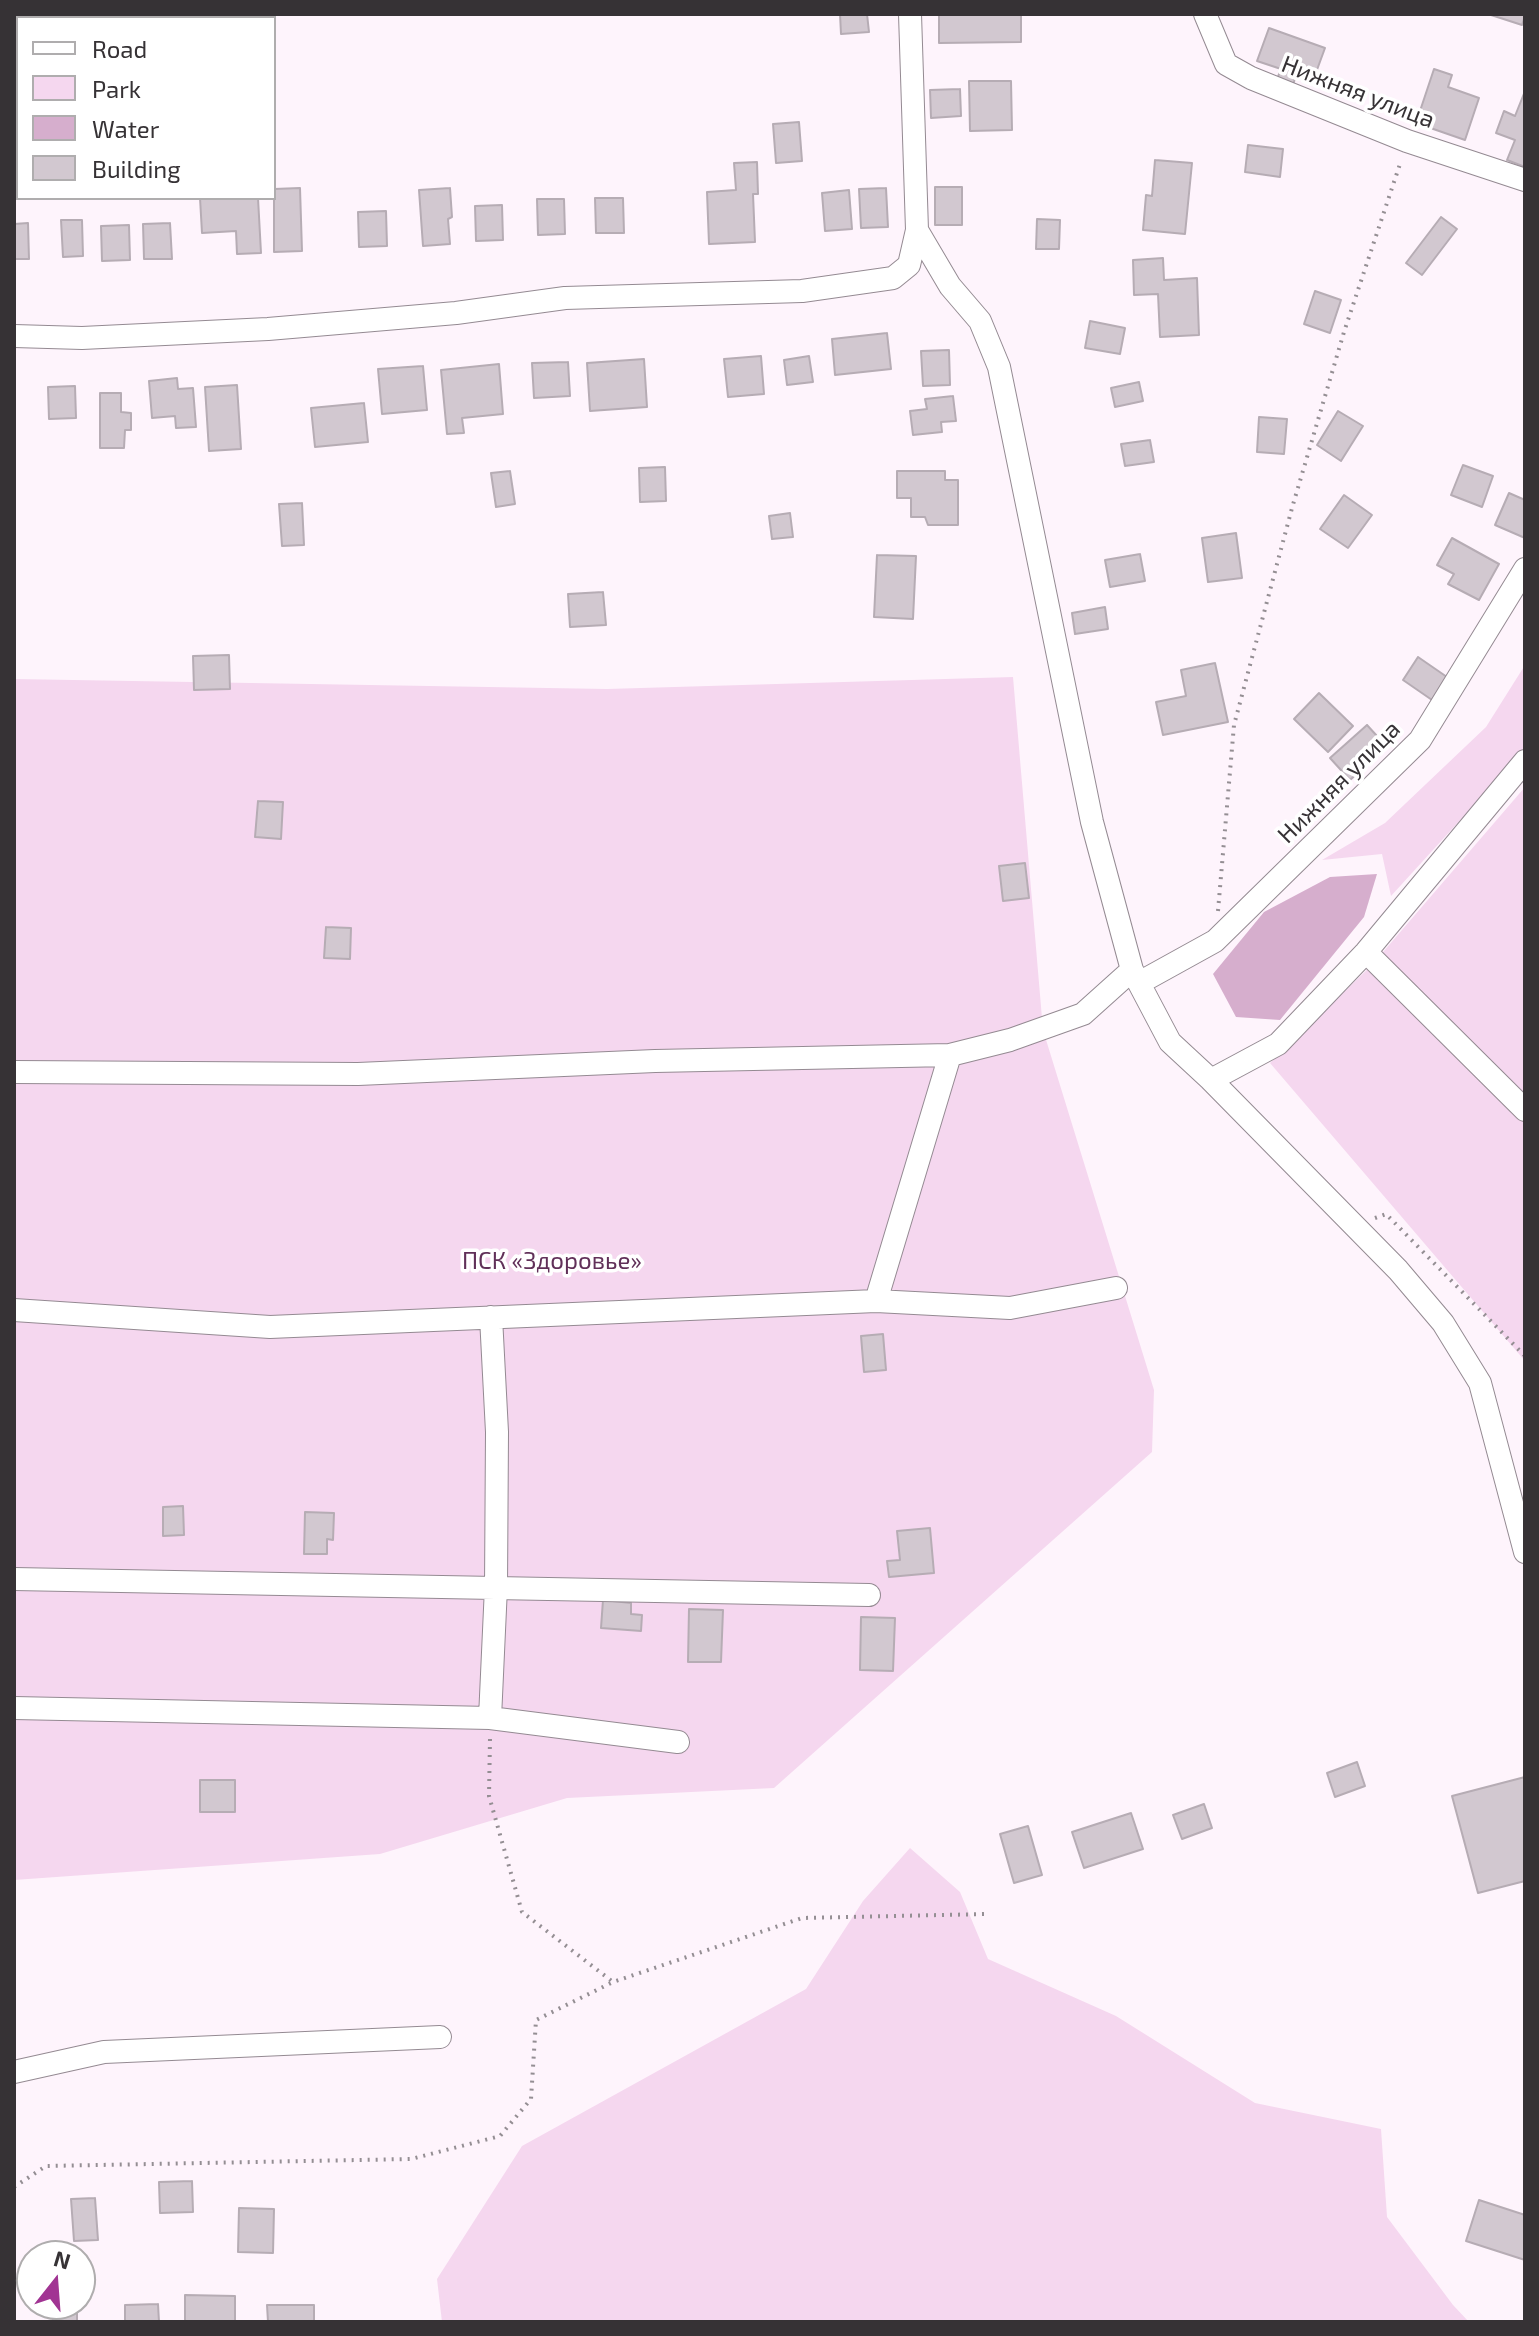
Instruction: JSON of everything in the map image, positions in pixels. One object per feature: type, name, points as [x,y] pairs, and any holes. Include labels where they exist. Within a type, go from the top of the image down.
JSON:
[{"type":"street","points":[[14,336],[82,338],[268,329],[456,313],[565,298],[802,291],[893,278],[909,265],[917,230],[910,14]]},
{"type":"street","name":"Нижняя улица","points":[[1205,14],[1226,64],[1251,78],[1407,141],[1525,180]]},
{"type":"street","points":[[917,230],[950,286],[980,321],[999,367],[1092,822],[1136,976],[1170,1042],[1398,1270],[1443,1323],[1480,1383],[1525,1552]]},
{"type":"street","name":"Нижняя улица","points":[[14,1072],[358,1074],[655,1061],[950,1055],[1010,1040],[1083,1014],[1136,976],[1215,941],[1420,740],[1525,569]]},
{"type":"street","points":[[1211,1080],[1278,1044],[1366,952],[1525,761]]},
{"type":"street","points":[[1366,952],[1525,1110]]},
{"type":"street","points":[[876,1301],[950,1055]]},
{"type":"street","points":[[14,1310],[270,1327],[876,1301],[1010,1308],[1116,1288]]},
{"type":"street","points":[[490,1718],[496,1587],[497,1432],[491,1317]]},
{"type":"street","points":[[14,1579],[869,1595]]},
{"type":"street","points":[[14,1708],[490,1718],[678,1742]]},
{"type":"street","points":[[14,2072],[104,2052],[440,2037]]},
{"type":"path","points":[[1215,941],[1234,725],[1327,391],[1407,141]]},
{"type":"path","points":[[1354,1227],[1386,1214],[1525,1356]]},
{"type":"path","points":[[490,1718],[489,1796],[522,1912],[613,1982]]},
{"type":"path","points":[[14,2187],[46,2166],[411,2159],[500,2136],[531,2099],[536,2020],[613,1982],[802,1918],[987,1914]]},
{"type":"green space","points":[[1525,665],[1525,749],[1391,896],[1382,854],[1322,860],[1385,823],[1486,727]]},
{"type":"green space","name":"ПСК «Здоровье»","points":[[1013,677],[1043,1030],[1154,1390],[1152,1452],[774,1788],[567,1798],[380,1854],[14,1880],[14,679],[607,689]]},
{"type":"green space","points":[[1525,787],[1525,1361],[1270,1063],[1371,966]]},
{"type":"green space","points":[[910,1848],[960,1892],[988,1959],[1116,2016],[1255,2103],[1381,2129],[1387,2217],[1469,2322],[442,2322],[437,2279],[522,2146],[806,1989],[863,1901]]},
{"type":"water","points":[[1377,874],[1364,917],[1280,1020],[1236,1017],[1213,974],[1264,912],[1330,877]]},
{"type":"building","points":[[840,14],[867,14],[869,32],[841,34]]},
{"type":"building","points":[[939,14],[1021,14],[1021,42],[939,43]]},
{"type":"building","points":[[1488,14],[1525,14],[1525,16],[1522,25]]},
{"type":"building","points":[[1269,28],[1325,48],[1314,78],[1297,72],[1293,85],[1277,79],[1281,69],[1257,61]]},
{"type":"building","points":[[1434,69],[1452,75],[1448,87],[1479,98],[1465,140],[1416,123]]},
{"type":"building","points":[[969,81],[1011,81],[1012,130],[970,131]]},
{"type":"building","points":[[960,89],[961,116],[931,118],[930,90]]},
{"type":"building","points":[[1525,91],[1525,167],[1507,160],[1515,140],[1496,133],[1504,111],[1515,116]]},
{"type":"building","points":[[799,122],[802,161],[776,163],[773,124]]},
{"type":"building","points":[[1248,145],[1283,149],[1280,177],[1245,172]]},
{"type":"building","points":[[1155,160],[1192,163],[1185,234],[1143,230],[1146,195],[1152,196]]},
{"type":"building","points":[[757,162],[758,194],[753,194],[755,242],[709,244],[707,192],[736,190],[734,163]]},
{"type":"building","points":[[935,187],[962,187],[962,225],[935,225]]},
{"type":"building","points":[[300,188],[302,251],[274,252],[276,189]]},
{"type":"building","points":[[450,188],[450,244],[423,246],[419,190]]},
{"type":"building","points":[[886,188],[888,227],[861,228],[859,189]]},
{"type":"building","points":[[849,190],[852,229],[825,231],[822,193]]},
{"type":"building","points":[[595,198],[623,198],[624,233],[596,233]]},
{"type":"building","points":[[537,199],[564,199],[565,234],[538,235]]},
{"type":"building","points":[[200,200],[258,200],[261,253],[237,254],[236,231],[202,233]]},
{"type":"building","points":[[502,205],[503,240],[476,241],[475,206]]},
{"type":"building","points":[[386,211],[387,246],[359,247],[358,212]]},
{"type":"building","points":[[1441,217],[1457,229],[1422,275],[1406,263]]},
{"type":"building","points":[[1037,219],[1060,220],[1059,249],[1036,249]]},
{"type":"building","points":[[61,220],[82,220],[83,256],[63,257]]},
{"type":"building","points":[[28,223],[29,259],[14,259],[14,224]]},
{"type":"building","points":[[170,223],[172,259],[144,259],[143,224]]},
{"type":"building","points":[[129,225],[130,260],[102,261],[101,226]]},
{"type":"building","points":[[1163,258],[1164,280],[1197,278],[1199,335],[1160,337],[1158,294],[1134,295],[1133,260]]},
{"type":"building","points":[[1315,291],[1341,300],[1330,333],[1304,324]]},
{"type":"building","points":[[1090,321],[1125,328],[1120,354],[1085,348]]},
{"type":"building","points":[[887,333],[891,369],[835,375],[832,339]]},
{"type":"building","points":[[949,350],[950,385],[923,386],[921,351]]},
{"type":"building","points":[[761,356],[764,394],[728,397],[724,359]]},
{"type":"building","points":[[809,356],[813,382],[787,385],[784,360]]},
{"type":"building","points":[[644,359],[647,407],[590,411],[587,363]]},
{"type":"building","points":[[568,362],[570,396],[534,398],[532,363]]},
{"type":"building","points":[[499,364],[503,414],[462,418],[464,433],[447,434],[441,370]]},
{"type":"building","points":[[423,366],[427,410],[382,414],[378,369]]},
{"type":"building","points":[[177,378],[178,389],[193,388],[196,427],[176,428],[175,416],[152,418],[149,381]]},
{"type":"building","points":[[1139,382],[1143,401],[1115,407],[1111,388]]},
{"type":"building","points":[[237,385],[241,449],[209,451],[205,387]]},
{"type":"building","points":[[75,386],[76,418],[49,419],[48,387]]},
{"type":"building","points":[[100,393],[121,393],[121,412],[131,413],[131,430],[125,430],[124,448],[100,448]]},
{"type":"building","points":[[953,396],[956,421],[941,422],[942,432],[913,435],[910,411],[927,409],[925,399]]},
{"type":"building","points":[[364,403],[368,442],[315,447],[311,408]]},
{"type":"building","points":[[1338,411],[1363,426],[1341,461],[1317,445]]},
{"type":"building","points":[[1259,417],[1287,419],[1284,454],[1257,452]]},
{"type":"building","points":[[1150,440],[1154,462],[1125,466],[1121,444]]},
{"type":"building","points":[[1463,465],[1493,476],[1482,507],[1451,495]]},
{"type":"building","points":[[665,467],[666,501],[640,502],[639,468]]},
{"type":"building","points":[[510,471],[515,504],[496,507],[491,473]]},
{"type":"building","points":[[897,471],[945,471],[945,480],[958,480],[958,525],[928,525],[925,517],[911,517],[911,498],[897,498]]},
{"type":"building","points":[[1509,493],[1525,500],[1525,538],[1495,525]]},
{"type":"building","points":[[1344,495],[1372,515],[1348,548],[1320,529]]},
{"type":"building","points":[[302,503],[304,545],[282,546],[279,504]]},
{"type":"building","points":[[790,513],[793,537],[772,539],[769,516]]},
{"type":"building","points":[[1236,533],[1242,578],[1208,582],[1202,538]]},
{"type":"building","points":[[1452,538],[1499,564],[1479,600],[1448,584],[1454,574],[1437,565]]},
{"type":"building","points":[[1140,554],[1145,581],[1110,587],[1105,560]]},
{"type":"building","points":[[877,555],[916,556],[913,619],[874,617]]},
{"type":"building","points":[[603,592],[606,625],[570,627],[568,594]]},
{"type":"building","points":[[1105,607],[1108,629],[1075,634],[1072,613]]},
{"type":"building","points":[[229,655],[230,689],[194,690],[193,656]]},
{"type":"building","points":[[1418,657],[1447,677],[1432,700],[1403,680]]},
{"type":"building","points":[[1215,663],[1228,722],[1163,735],[1156,702],[1186,696],[1181,670]]},
{"type":"building","points":[[1319,693],[1353,726],[1328,752],[1294,719]]},
{"type":"building","points":[[1367,725],[1387,747],[1350,780],[1330,758]]},
{"type":"building","points":[[258,801],[283,802],[281,839],[255,837]]},
{"type":"building","points":[[1025,863],[1029,898],[1003,901],[999,866]]},
{"type":"building","points":[[326,927],[351,928],[350,959],[324,958]]},
{"type":"building","points":[[883,1334],[886,1370],[864,1372],[861,1336]]},
{"type":"building","points":[[183,1506],[184,1535],[163,1536],[163,1507]]},
{"type":"building","points":[[305,1512],[334,1513],[333,1540],[327,1539],[327,1554],[304,1554]]},
{"type":"building","points":[[930,1528],[934,1573],[889,1577],[887,1561],[900,1560],[897,1531]]},
{"type":"building","points":[[603,1600],[631,1603],[631,1614],[642,1615],[641,1631],[601,1628]]},
{"type":"building","points":[[689,1609],[723,1610],[721,1662],[688,1662]]},
{"type":"building","points":[[861,1617],[895,1618],[893,1671],[860,1670]]},
{"type":"building","points":[[1357,1762],[1365,1786],[1335,1797],[1327,1773]]},
{"type":"building","points":[[1525,1777],[1525,1881],[1478,1893],[1452,1796]]},
{"type":"building","points":[[200,1780],[235,1780],[235,1812],[200,1812]]},
{"type":"building","points":[[1204,1804],[1212,1828],[1182,1839],[1173,1815]]},
{"type":"building","points":[[1131,1813],[1143,1849],[1084,1868],[1072,1832]]},
{"type":"building","points":[[1028,1826],[1042,1875],[1014,1883],[1000,1834]]},
{"type":"building","points":[[192,2181],[193,2212],[160,2213],[159,2182]]},
{"type":"building","points":[[95,2198],[98,2240],[74,2240],[71,2199]]},
{"type":"building","points":[[1479,2200],[1525,2215],[1525,2260],[1466,2241]]},
{"type":"building","points":[[239,2208],[274,2209],[273,2253],[238,2252]]},
{"type":"building","points":[[185,2295],[235,2296],[235,2322],[185,2322]]},
{"type":"building","points":[[158,2304],[159,2322],[125,2322],[125,2305]]},
{"type":"building","points":[[267,2305],[314,2305],[314,2322],[268,2322]]},
{"type":"building","points":[[53,2320],[77,2320],[77,2322]]}]
